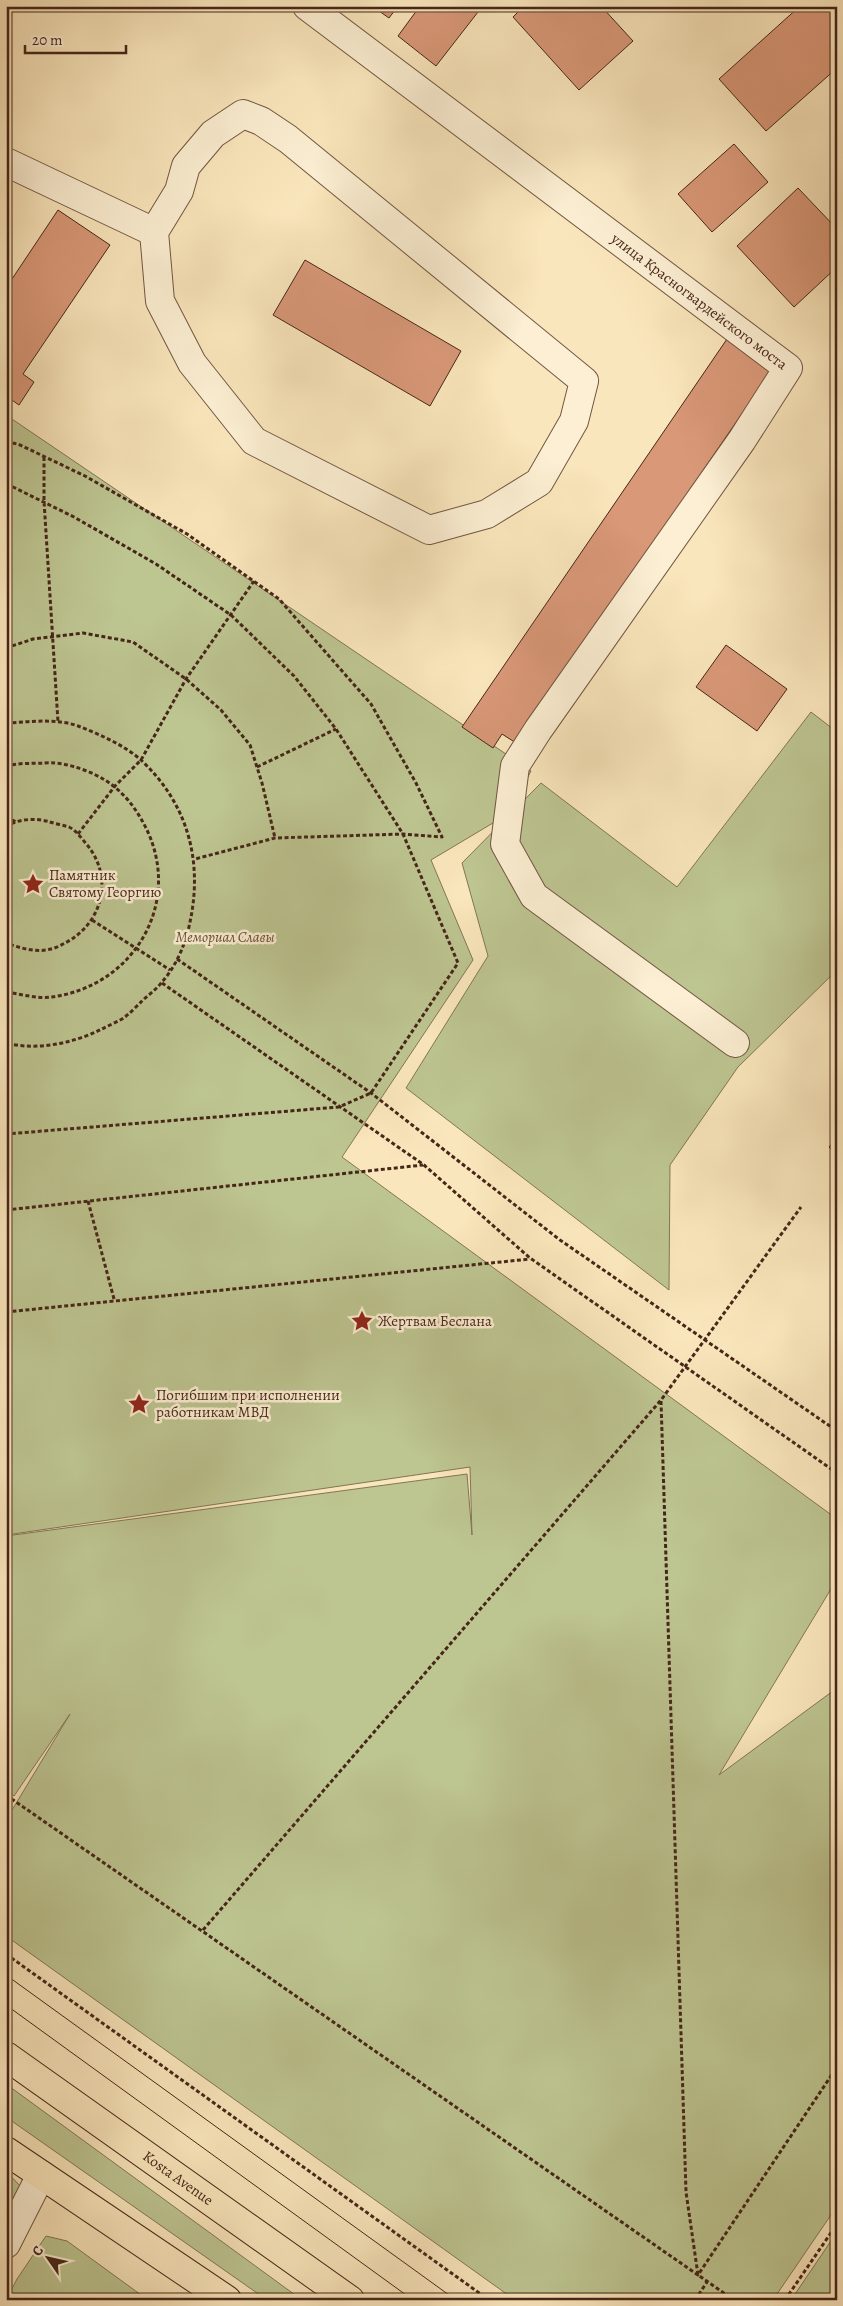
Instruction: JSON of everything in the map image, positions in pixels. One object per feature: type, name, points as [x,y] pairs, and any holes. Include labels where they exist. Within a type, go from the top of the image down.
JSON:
[{"type":"main road","name":"Kosta Avenue","points":[[6,2056],[350,2300]]},
{"type":"main road","points":[[6,2151],[227,2300]]},
{"type":"street","name":"улица Красногвардейского моста","points":[[307,6],[788,368],[742,440],[538,730],[515,766],[505,844],[534,896],[735,1043]]},
{"type":"street","points":[[244,114],[262,121],[296,145],[584,381],[574,421],[539,482],[486,514],[429,530],[254,441],[192,363],[160,301],[154,232],[179,191],[186,166],[213,134],[244,114]]},
{"type":"street","points":[[6,162],[154,232]]},
{"type":"street","points":[[6,2244],[41,2175]]},
{"type":"path","points":[[6,442],[18,444],[85,476],[187,534],[279,599],[371,704],[416,783],[442,837],[403,834],[275,838],[195,859]]},
{"type":"path","points":[[44,457],[44,501],[58,722]]},
{"type":"path","points":[[6,486],[44,501],[156,564],[231,615],[294,676],[336,729],[403,834],[458,963],[371,1093],[339,1107],[6,1134]]},
{"type":"path","points":[[78,834],[115,786],[141,760],[186,679],[254,581]]},
{"type":"path","points":[[6,648],[33,639],[83,633],[133,642],[186,679],[221,710],[250,745],[275,838]]},
{"type":"path","points":[[6,723],[58,722],[77,726],[123,747],[141,760],[165,787],[181,816],[195,859],[195,898],[187,936],[178,959],[162,983],[125,1017],[84,1038],[50,1045],[6,1043]]},
{"type":"path","points":[[256,767],[336,729]]},
{"type":"path","points":[[6,767],[60,762],[100,776],[115,786],[136,809],[155,847],[158,871],[156,908],[144,938],[123,964],[92,986],[50,998],[6,992]]},
{"type":"path","points":[[6,816],[16,822]]},
{"type":"path","points":[[6,827],[16,822],[40,819],[69,827],[78,834],[96,856],[102,880],[100,900],[92,920],[78,936],[52,949],[25,950],[6,943]]},
{"type":"path","points":[[92,920],[170,970]]},
{"type":"path","points":[[178,959],[371,1093],[560,1240],[837,1432]]},
{"type":"path","points":[[162,983],[424,1165],[530,1258],[837,1473]]},
{"type":"path","points":[[6,1210],[424,1165]]},
{"type":"path","points":[[88,1201],[114,1300]]},
{"type":"path","points":[[203,1930],[661,1400],[801,1207]]},
{"type":"path","points":[[6,1312],[530,1258]]},
{"type":"path","points":[[661,1400],[686,2192],[698,2275]]},
{"type":"path","points":[[6,1795],[734,2300]]},
{"type":"path","points":[[6,1954],[489,2300]]},
{"type":"path","points":[[698,2275],[837,2068]]},
{"type":"path","points":[[785,2300],[837,2224]]},
{"type":"path","points":[[695,2300],[707,2282]]},
{"type":"green space","name":"Мемориал Славы","points":[[6,415],[531,771],[508,814],[431,860],[473,960],[342,1157],[837,1519],[837,1579],[719,1775],[837,1688],[837,2206],[773,2300],[515,2300],[6,1936],[6,1820],[70,1714],[14,1796],[6,1790],[6,1536],[467,1474],[472,1535],[470,1467],[6,1535]]},
{"type":"green space","points":[[811,712],[837,732],[837,970],[738,1067],[670,1165],[669,1290],[406,1088],[488,956],[462,863],[541,783],[677,887]]},
{"type":"green space","points":[[6,2084],[302,2300],[267,2300],[6,2117]]},
{"type":"green space","points":[[6,2171],[23,2189],[6,2223]]},
{"type":"green space","points":[[837,2232],[837,2300],[791,2300]]},
{"type":"green space","points":[[46,2236],[67,2241],[148,2300],[6,2300],[17,2279]]},
{"type":"building","points":[[372,6],[398,6],[389,18]]},
{"type":"building","points":[[420,6],[471,6],[478,12],[436,66],[398,36]]},
{"type":"building","points":[[524,6],[601,6],[633,41],[579,90],[513,17]]},
{"type":"building","points":[[800,6],[837,6],[837,68],[766,131],[719,79]]},
{"type":"building","points":[[734,144],[768,182],[712,232],[678,194]]},
{"type":"building","points":[[798,188],[837,229],[837,267],[794,307],[737,246]]},
{"type":"building","points":[[58,210],[110,245],[23,374],[34,382],[19,405],[6,396],[6,288]]},
{"type":"building","points":[[305,260],[461,351],[430,406],[273,315]]},
{"type":"building","points":[[727,339],[772,370],[516,743],[502,734],[493,748],[462,727]]},
{"type":"building","points":[[726,645],[787,689],[757,731],[696,687]]},
{"type":"building","points":[[837,1138],[837,1155],[829,1147]]},
{"type":"tram line","points":[[6,1975],[456,2300]]},
{"type":"tram line","points":[[6,2005],[413,2300]]},
{"type":"place","name":"Памятник Святому Георгию","points":[[33,884]]},
{"type":"place","name":"Жертвам Беслана","points":[[362,1321]]},
{"type":"place","name":"Погибшим при исполнении работникам МВД","points":[[139,1404]]}]
